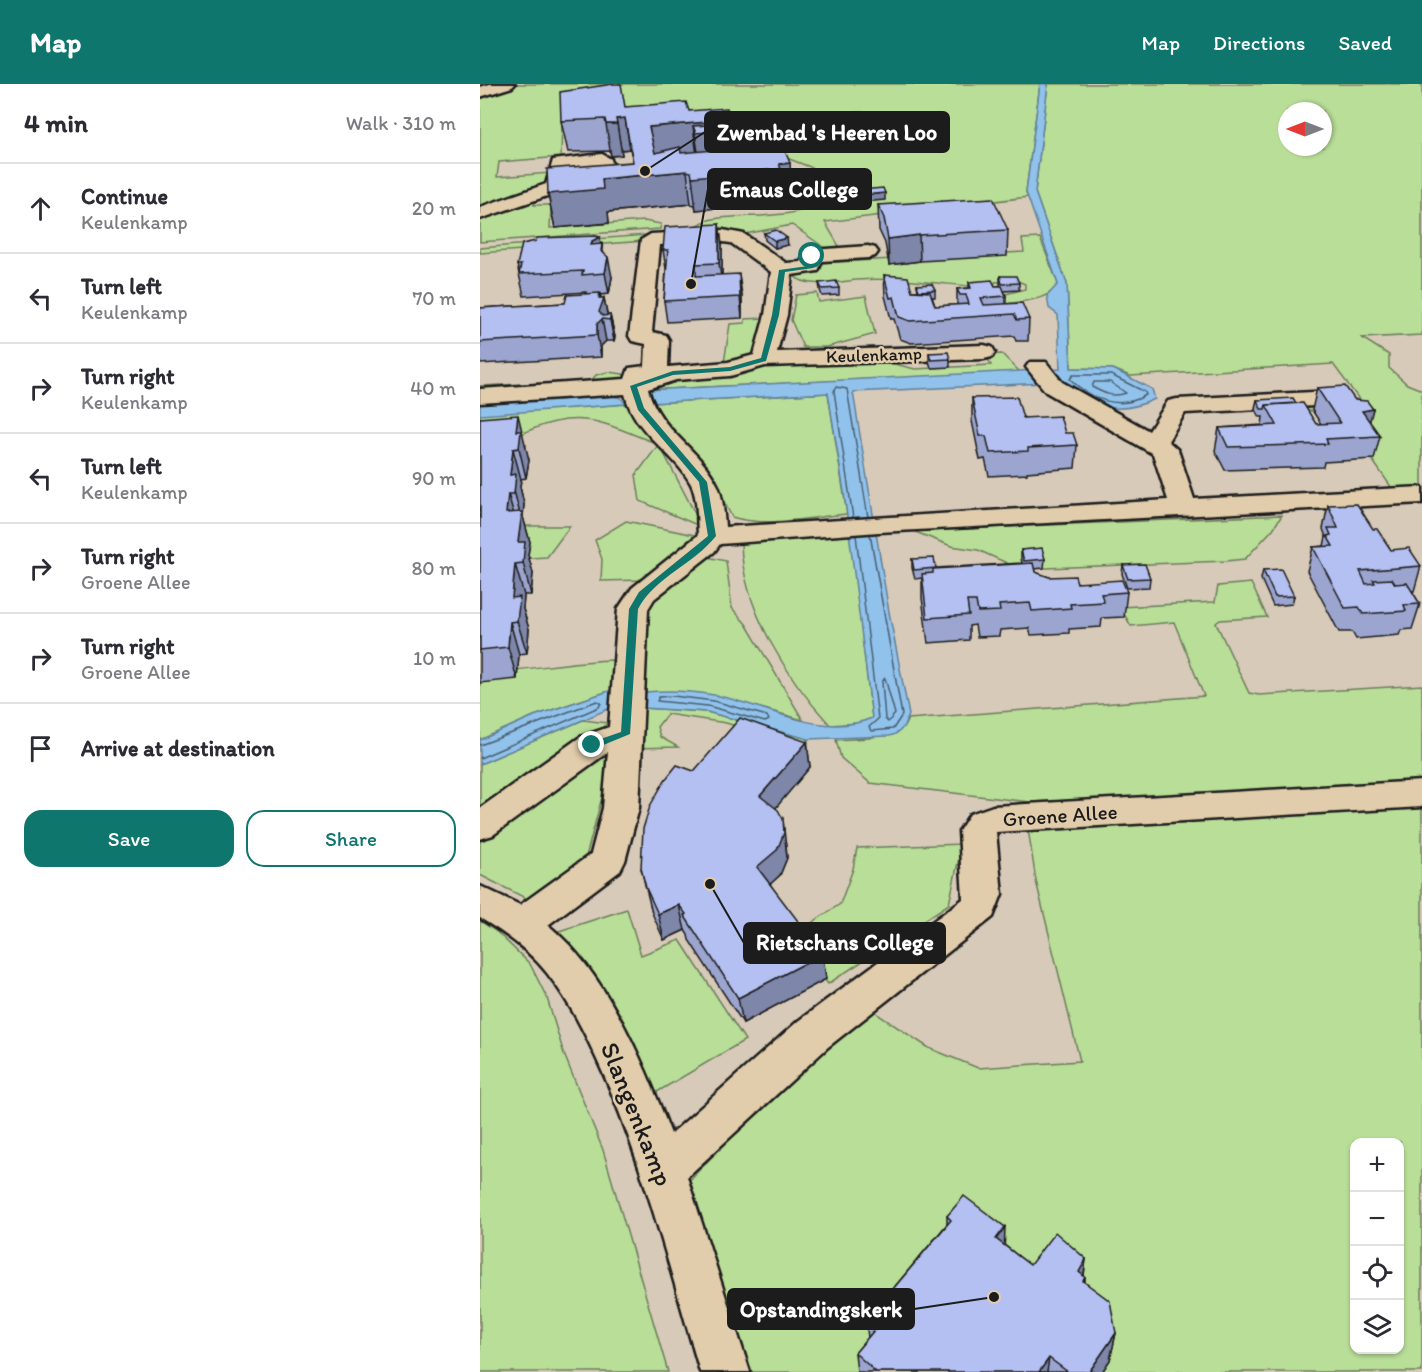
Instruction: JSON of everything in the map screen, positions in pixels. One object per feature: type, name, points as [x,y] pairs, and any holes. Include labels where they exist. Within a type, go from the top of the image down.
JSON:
[{"type":"street","points":[[480,92],[507,84]]},
{"type":"street","points":[[480,213],[555,187]]},
{"type":"street","name":"Keulenkamp","points":[[633,386],[637,373],[656,373],[658,340],[640,336],[651,240],[723,236],[737,238],[782,270]]},
{"type":"street","points":[[764,359],[776,315],[782,270],[811,267],[812,256],[868,252]]},
{"type":"street","name":"Keulenkamp","points":[[480,396],[633,386],[673,373],[730,369],[764,359],[984,352]]},
{"type":"street","points":[[1038,367],[1054,387],[1165,450],[1183,507]]},
{"type":"street","points":[[633,386],[640,408],[703,482],[712,536]]},
{"type":"street","points":[[1154,443],[1177,406],[1334,398]]},
{"type":"street","points":[[520,924],[607,861],[621,808],[633,609],[642,594],[704,546],[712,536],[840,526],[1422,495]]},
{"type":"street","points":[[480,826],[626,723]]},
{"type":"street","name":"Groene Allee","points":[[662,1171],[813,1034],[980,907],[983,894],[977,831],[983,823],[993,819],[1158,808],[1422,794]]},
{"type":"street","name":"Slangenkamp","points":[[480,901],[520,924],[567,969],[617,1054],[662,1171],[725,1372]]},
{"type":"green space","points":[[514,84],[1040,84],[1026,192],[1028,197],[825,222],[840,248],[828,250],[792,225],[745,234],[684,232],[709,220],[774,215],[805,209],[818,201],[828,190],[825,176],[810,167],[735,138],[736,133],[868,122],[862,112],[731,123],[562,119],[561,157],[499,162],[497,177],[551,173],[547,184],[480,209],[480,94]]},
{"type":"green space","points":[[1048,84],[1422,84],[1422,335],[1362,338],[1389,355],[1389,368],[1407,384],[1422,390],[1422,490],[1394,491],[1338,411],[1305,411],[1273,404],[1359,399],[1333,364],[1130,376],[1113,369],[1071,368],[1067,284],[1035,192]]},
{"type":"green space","points":[[631,162],[536,201],[534,205],[551,205],[550,228],[644,221],[661,224],[660,229],[480,242],[480,216],[611,163]]},
{"type":"green space","points":[[646,235],[645,241],[480,253],[480,248]]},
{"type":"green space","points":[[1040,238],[1058,284],[1049,294],[1027,301],[1005,304],[1002,295],[1025,289],[1025,284],[1018,281],[995,282],[994,288],[890,280],[856,280],[823,284],[806,282],[793,275],[819,263],[1024,252],[1022,239]]},
{"type":"green space","points":[[817,293],[819,302],[866,296],[875,334],[827,347],[803,347],[791,320],[796,295]]},
{"type":"green space","points":[[765,318],[757,357],[743,362],[670,369],[668,366],[724,363],[730,324],[745,323],[745,319]]},
{"type":"green space","points":[[1002,354],[1020,372],[646,390],[653,382],[756,365],[874,359],[915,369],[991,365],[986,355]]},
{"type":"green space","points":[[608,372],[623,374],[627,380],[480,390],[480,386],[591,381],[596,375]]},
{"type":"green space","points":[[828,393],[847,514],[774,522],[732,517],[712,479],[651,403]]},
{"type":"green space","points":[[626,404],[659,444],[618,428],[578,419],[532,429],[504,444],[480,463],[480,414]]},
{"type":"green space","points":[[659,444],[702,527],[640,501],[636,475]]},
{"type":"green space","points":[[480,510],[523,526],[570,526],[547,557],[497,560]]},
{"type":"green space","points":[[1282,515],[1273,529],[1245,559],[1226,561],[1020,569],[978,550],[951,546],[913,531]]},
{"type":"green space","points":[[626,521],[704,537],[643,580],[601,581],[602,559],[595,540]]},
{"type":"green space","points":[[850,534],[872,718],[860,723],[830,725],[798,686],[770,641],[750,593],[741,544]]},
{"type":"green space","points":[[703,556],[726,561],[732,608],[746,624],[803,720],[706,696],[645,692],[642,670],[645,606]]},
{"type":"green space","points":[[1251,583],[1267,617],[1220,620],[1216,623],[1249,693],[1259,695],[1422,685],[1422,786],[1030,802],[870,783],[841,758],[836,740],[869,738],[904,727],[908,719],[1204,696],[1174,622],[1131,626],[1120,607],[1215,602],[1218,586]]},
{"type":"green space","points":[[614,660],[617,675],[615,689],[534,716],[480,740],[480,673]]},
{"type":"green space","points":[[643,708],[707,712],[808,739],[808,748],[726,723],[667,714],[657,727],[660,737],[678,747],[633,748]]},
{"type":"green space","points":[[583,720],[608,723],[480,817],[480,764]]},
{"type":"green space","points":[[594,750],[614,753],[584,864],[531,901],[480,875],[480,837]]},
{"type":"green space","points":[[1422,801],[1422,1372],[748,1372],[684,1186],[771,1095],[871,1006],[880,1016],[929,1048],[978,1068],[1080,1061],[1036,881],[1027,822]]},
{"type":"green space","points":[[962,844],[949,904],[828,984],[792,936],[840,904],[853,869],[857,848]]},
{"type":"green space","points":[[627,909],[641,955],[680,940],[745,1040],[652,1095],[553,933]]},
{"type":"green space","points":[[480,921],[498,933],[530,964],[547,998],[564,1054],[603,1150],[668,1372],[480,1372]]},
{"type":"water","points":[[1040,84],[1048,84],[1035,192],[1067,284],[1071,368],[1113,369],[1152,389],[1155,399],[1130,407],[1107,407],[1085,399],[1065,382],[853,392],[889,612],[909,715],[904,726],[897,733],[889,736],[808,739],[707,712],[643,708],[645,692],[680,691],[733,699],[813,723],[852,724],[872,718],[844,492],[828,393],[651,403],[646,390],[1060,369],[1058,315],[1049,308],[1047,296],[1058,284],[1026,192]]},
{"type":"water","points":[[609,395],[621,398],[626,404],[480,415],[480,401]]},
{"type":"water","points":[[615,689],[613,707],[480,764],[480,740],[534,716]]},
{"type":"building","points":[[621,84],[625,107],[686,102],[689,111],[727,108],[729,113],[733,113],[735,125],[709,127],[710,132],[695,133],[693,126],[708,125],[707,122],[649,127],[655,153],[680,147],[681,153],[782,144],[790,163],[779,164],[781,169],[692,177],[691,172],[687,171],[602,179],[603,189],[548,194],[547,169],[633,162],[625,118],[616,119],[617,124],[606,124],[605,119],[561,121],[560,92]]},
{"type":"building","points":[[883,188],[885,193],[864,195],[862,190]]},
{"type":"building","points":[[993,198],[1008,230],[888,239],[884,218],[878,205]]},
{"type":"building","points":[[719,224],[719,263],[696,264],[696,276],[739,274],[740,297],[664,301],[668,250],[663,250],[665,227]]},
{"type":"building","points":[[776,230],[787,238],[775,241],[764,233]]},
{"type":"building","points":[[600,237],[592,241],[591,245],[602,244],[601,251],[608,257],[605,273],[582,275],[583,271],[519,274],[521,265],[517,265],[522,244],[536,241],[537,238]]},
{"type":"building","points":[[884,275],[908,277],[912,291],[930,292],[935,306],[969,304],[966,295],[960,295],[957,289],[971,288],[969,282],[992,280],[995,286],[1002,286],[1006,296],[981,298],[984,305],[1022,303],[1029,319],[1017,320],[1014,314],[910,321],[899,317],[894,297],[890,298]]},
{"type":"building","points":[[1000,276],[1016,276],[1019,283],[1002,284]]},
{"type":"building","points":[[836,281],[839,288],[822,289],[819,283]]},
{"type":"building","points":[[932,284],[935,290],[919,291],[917,285]]},
{"type":"building","points":[[600,293],[599,298],[604,298],[599,312],[603,316],[610,315],[610,320],[602,319],[597,324],[597,335],[480,342],[480,308],[565,303],[567,295]]},
{"type":"building","points":[[948,352],[950,359],[931,360],[929,353]]},
{"type":"building","points":[[1345,386],[1355,400],[1367,401],[1373,409],[1362,411],[1380,436],[1326,439],[1328,444],[1228,447],[1219,428],[1277,425],[1266,405],[1303,403],[1316,424],[1340,423],[1317,388]]},
{"type":"building","points":[[1017,397],[1023,418],[1060,416],[1065,433],[1073,433],[1077,445],[990,453],[986,436],[980,436],[972,398]]},
{"type":"building","points":[[1293,398],[1296,403],[1266,405],[1265,409],[1261,409],[1257,400]]},
{"type":"building","points":[[518,415],[516,431],[521,431],[519,448],[513,449],[510,475],[516,474],[514,494],[508,494],[506,513],[522,512],[518,542],[525,542],[523,563],[515,564],[512,598],[520,597],[517,621],[510,622],[508,647],[480,650],[480,418]]},
{"type":"building","points":[[1357,504],[1373,529],[1377,529],[1391,550],[1409,548],[1421,566],[1360,571],[1366,584],[1375,583],[1373,580],[1392,579],[1395,584],[1407,583],[1420,604],[1404,605],[1406,611],[1363,614],[1359,607],[1345,608],[1313,547],[1333,546],[1327,536],[1331,535],[1328,528],[1338,528],[1328,505]]},
{"type":"building","points":[[1042,548],[1045,559],[1024,561],[1021,550]]},
{"type":"building","points":[[934,558],[936,568],[914,570],[912,559]]},
{"type":"building","points":[[1033,563],[1035,572],[1049,577],[1075,576],[1077,583],[1122,580],[1127,592],[1101,594],[1104,602],[1070,604],[1071,608],[1032,611],[1030,603],[999,605],[1000,611],[978,612],[976,601],[967,601],[969,615],[927,618],[922,574],[933,573],[933,569]]},
{"type":"building","points":[[1145,564],[1150,578],[1128,579],[1123,565]]},
{"type":"building","points":[[1281,569],[1294,596],[1275,597],[1263,570]]},
{"type":"building","points":[[740,718],[807,742],[760,796],[778,810],[783,819],[784,833],[777,850],[757,867],[823,954],[738,998],[679,905],[658,914],[646,888],[641,868],[643,829],[650,806],[665,780],[677,765],[694,771]]},
{"type":"building","points":[[964,1196],[1005,1227],[996,1239],[1030,1265],[1055,1232],[1086,1259],[1079,1272],[1085,1277],[1083,1281],[1110,1301],[1116,1333],[1089,1372],[1068,1372],[1049,1358],[1039,1372],[876,1372],[855,1353],[875,1329],[866,1321],[951,1220],[947,1216]]},
{"type":"place","name":"Zwembad 's Heeren Loo","points":[[645,171]]},
{"type":"place","name":"Emaus College","points":[[691,284]]},
{"type":"place","name":"Rietschans College","points":[[710,884]]},
{"type":"place","name":"Opstandingskerk","points":[[994,1297]]},
{"type":"route","points":[[592,745],[626,734],[633,609],[642,594],[704,546],[712,536],[708,497],[703,482],[640,408],[633,386],[673,373],[730,369],[764,359],[776,315],[782,270],[811,267],[812,256]]}]
